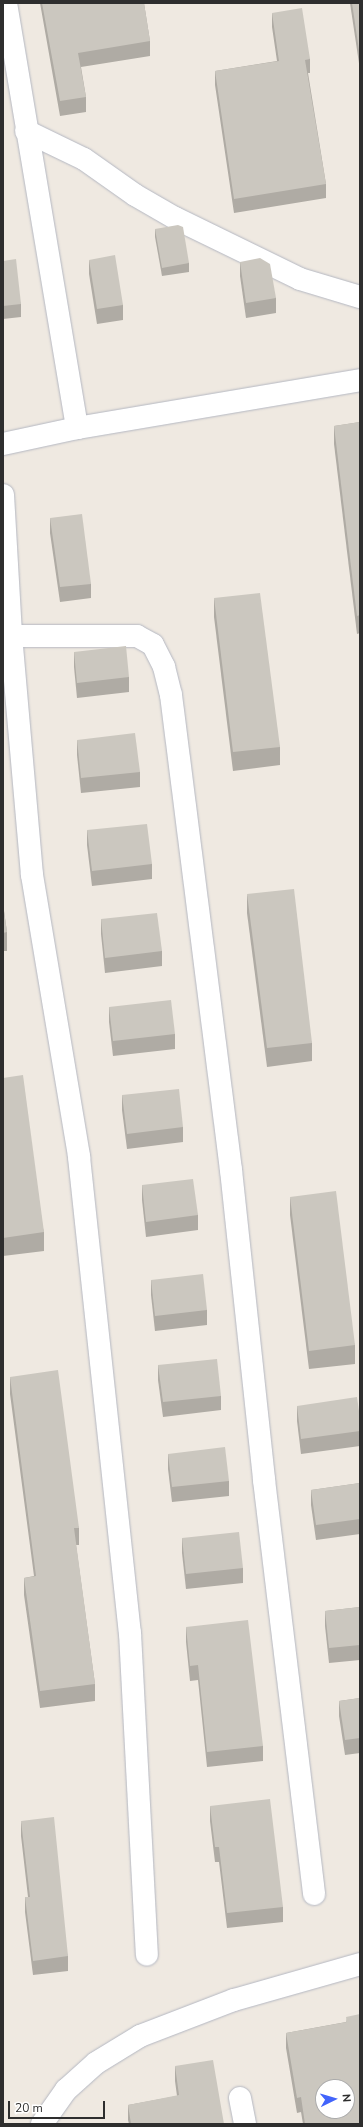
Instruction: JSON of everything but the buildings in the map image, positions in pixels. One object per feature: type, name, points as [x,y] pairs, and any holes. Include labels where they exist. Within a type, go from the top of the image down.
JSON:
[{"type":"street","points":[[6,3],[26,131],[77,428]]},
{"type":"street","points":[[26,131],[84,159],[135,195],[175,218],[300,279],[360,297]]},
{"type":"street","points":[[3,444],[77,428],[360,380]]},
{"type":"street","points":[[3,495],[7,636],[32,875],[79,1157],[130,1633],[147,1955]]},
{"type":"street","points":[[7,636],[137,636],[153,644],[164,667],[171,695],[231,1170],[264,1480],[314,1894]]},
{"type":"street","points":[[42,2124],[66,2090],[96,2063],[140,2036],[234,2000],[360,1964]]},
{"type":"street","points":[[240,2098],[245,2124]]}]
